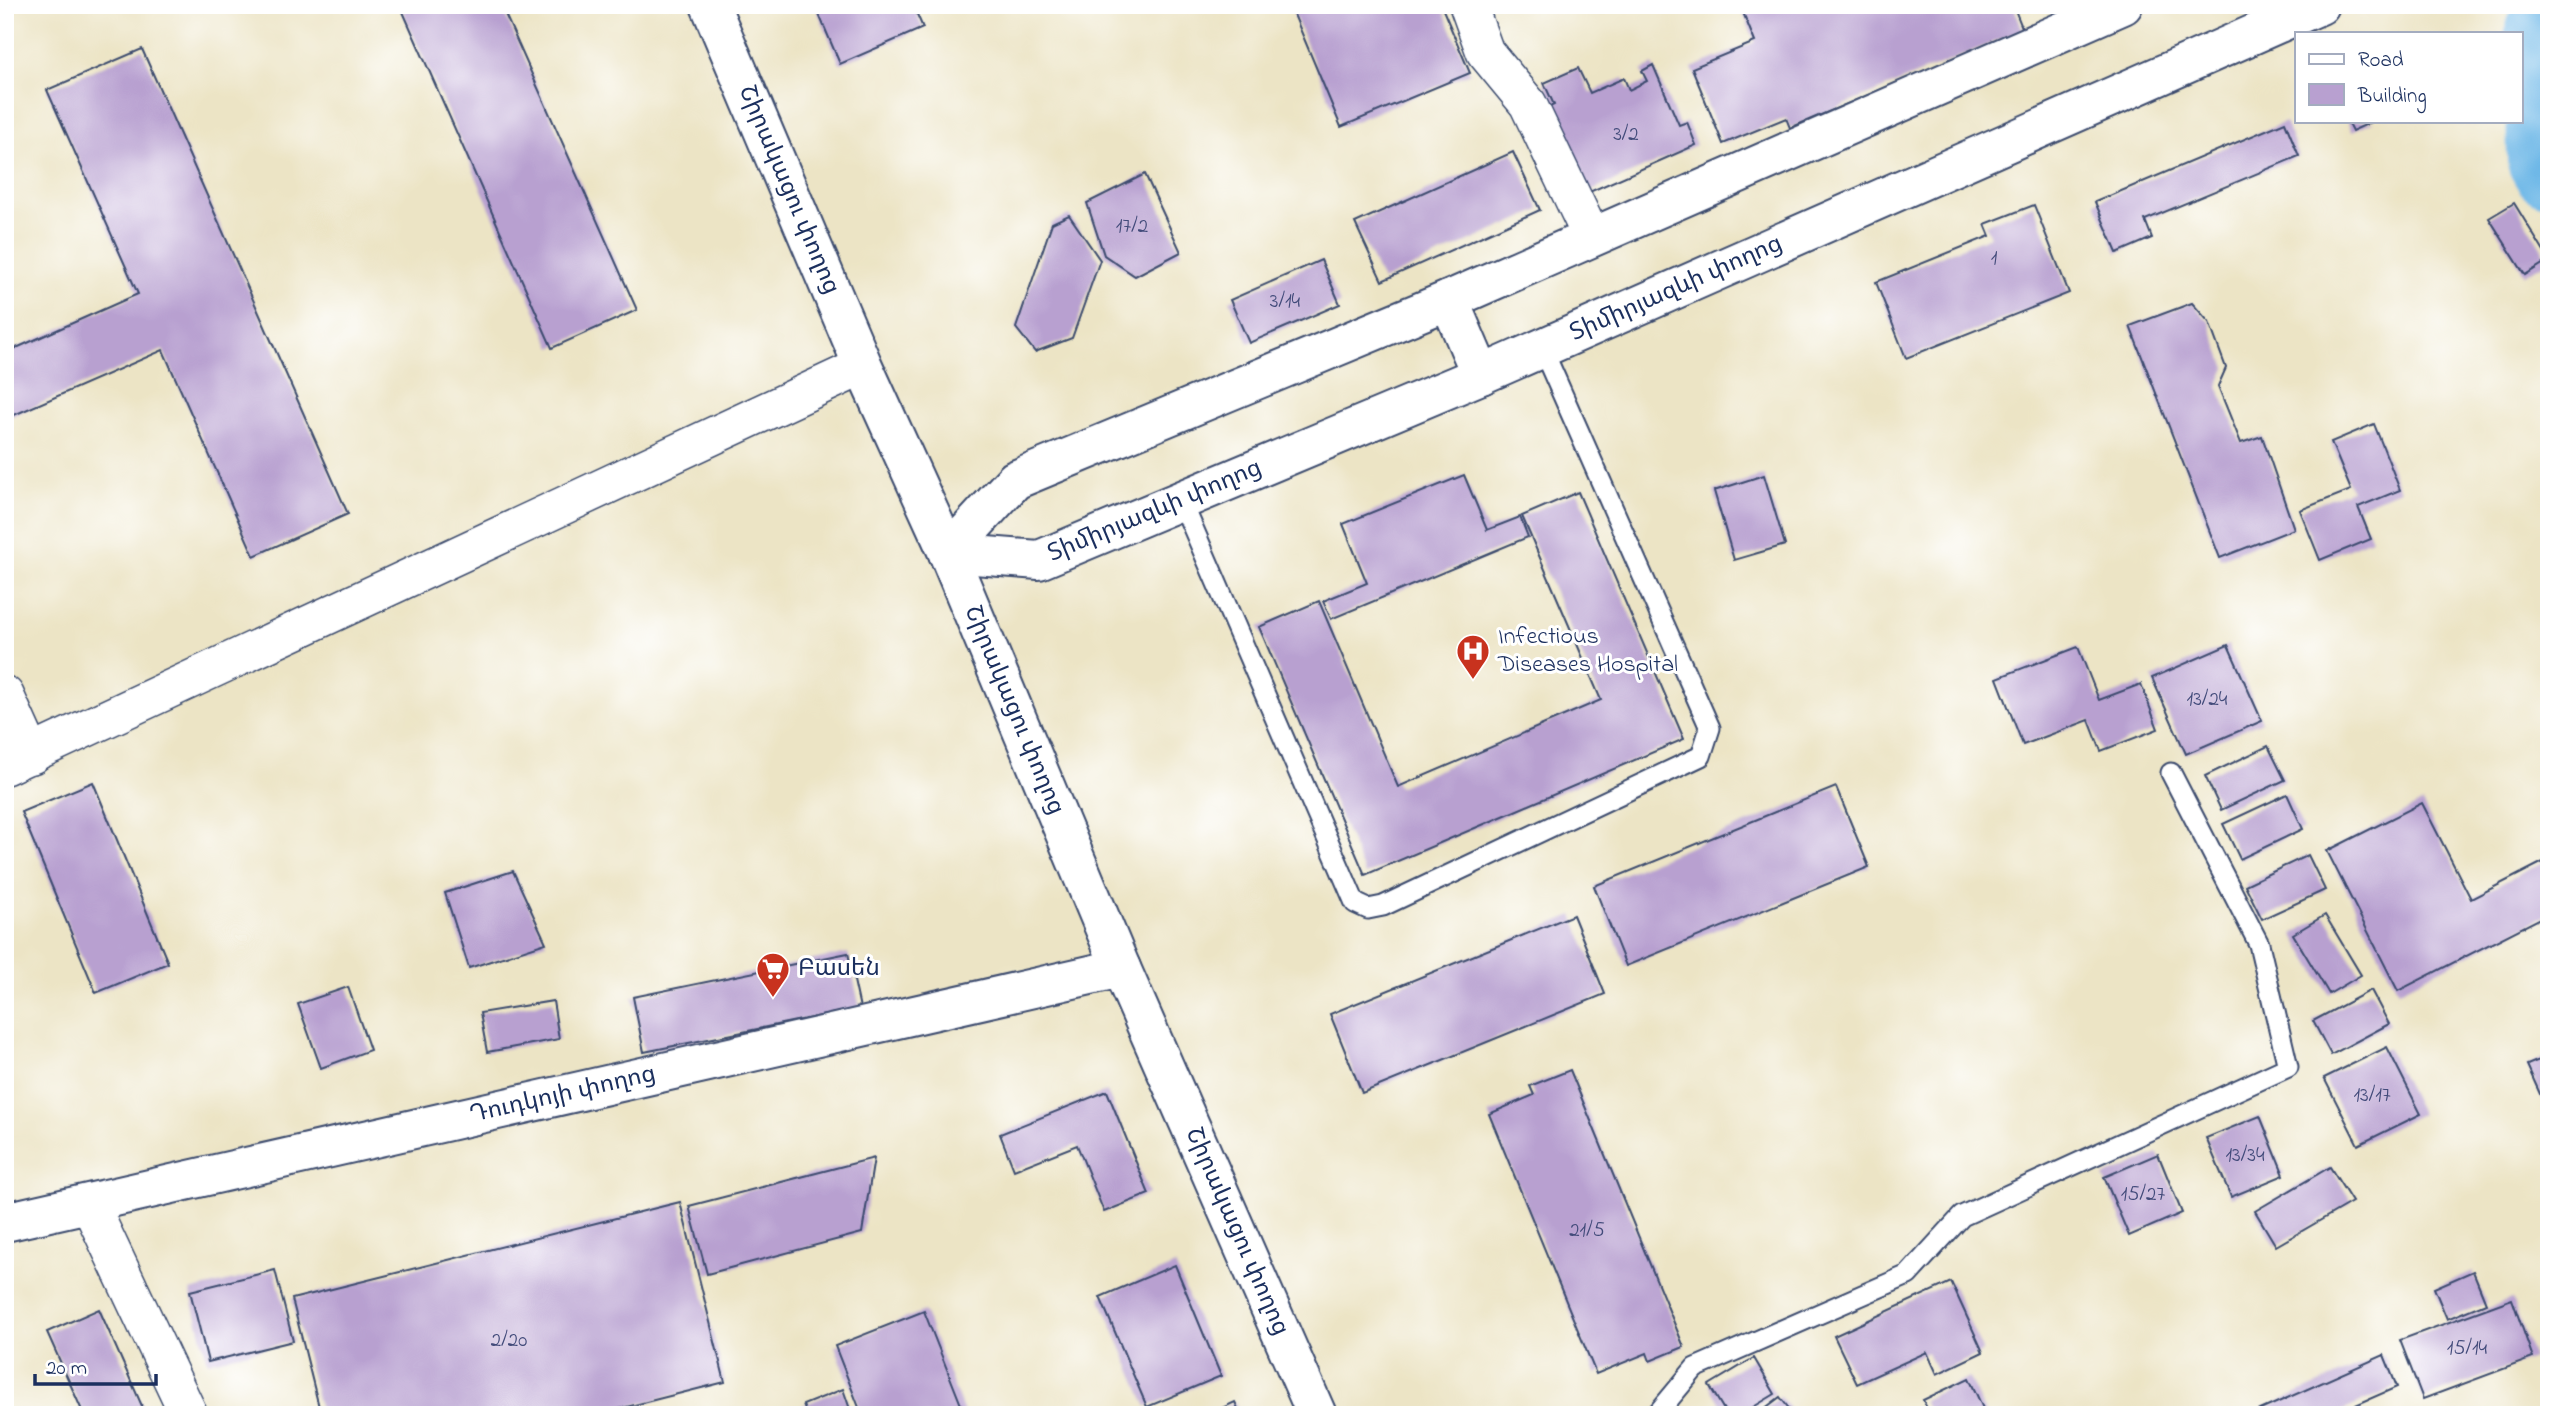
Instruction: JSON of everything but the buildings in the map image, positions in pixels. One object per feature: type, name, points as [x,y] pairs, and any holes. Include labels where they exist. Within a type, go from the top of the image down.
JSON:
[{"type":"street","name":"Շիրակացու փողոց","points":[[710,5],[863,366],[948,553],[1121,968],[1317,1415]]},
{"type":"street","points":[[1468,5],[1485,52],[1528,104],[1591,236]]},
{"type":"street","points":[[948,553],[1016,480],[1449,300],[2074,15],[2123,5]]},
{"type":"street","name":"Տիմիրյազևի փողոց","points":[[948,553],[1040,559],[1481,376],[2320,5]]},
{"type":"street","points":[[1449,300],[1481,376]]},
{"type":"street","points":[[5,695],[19,760],[863,366]]},
{"type":"street","name":"Դուդկոյի փողոց","points":[[5,1222],[1121,968]]},
{"type":"street","points":[[89,1203],[189,1415]]},
{"type":"lane","points":[[1181,500],[1355,903],[1368,909],[1382,906],[1701,756],[1707,744],[1710,728],[1542,348]]},
{"type":"lane","points":[[1656,1415],[1695,1368],[1908,1275],[1962,1216],[2287,1067],[2259,944],[2171,773]]},
{"type":"waterway","points":[[2542,30],[2544,160],[2549,169]]},
{"type":"place","name":"Infectious Diseases Hospital","points":[[1473,681]]},
{"type":"place","name":"Բասեն","points":[[773,999]]}]
